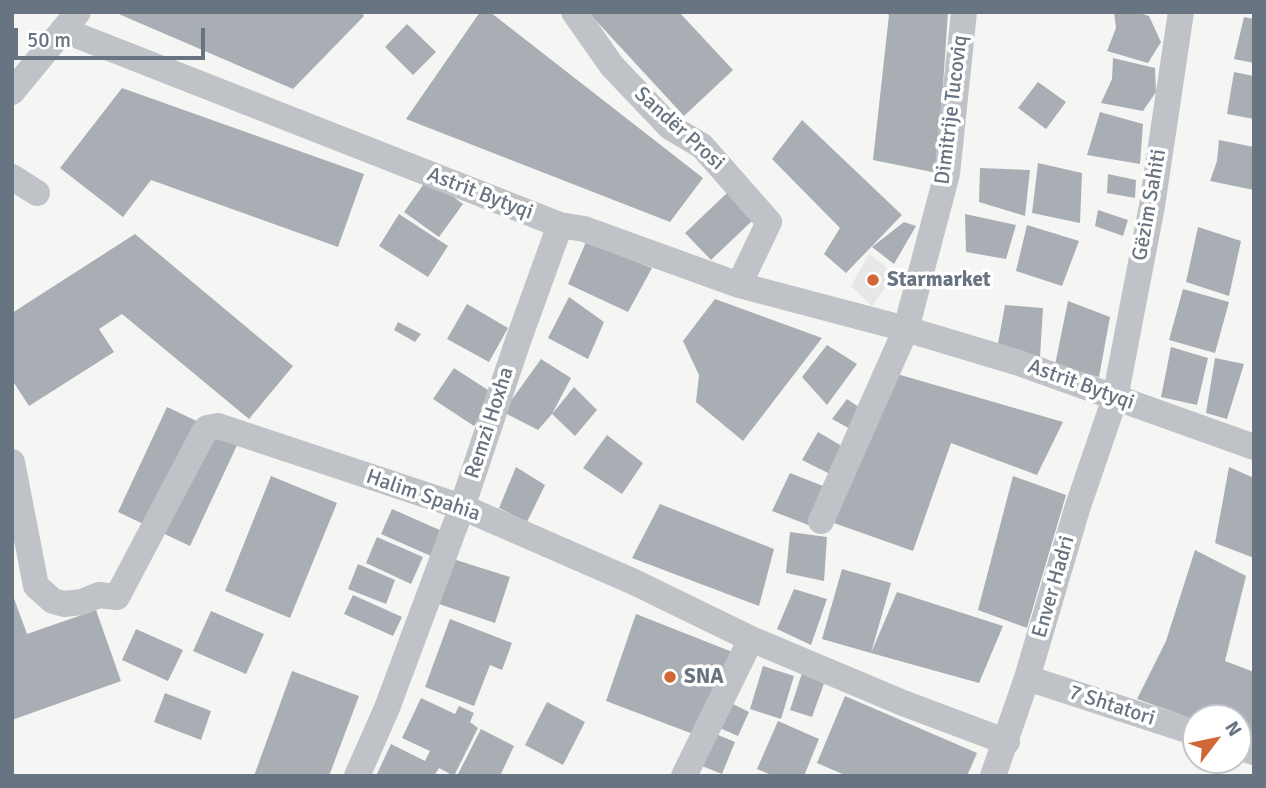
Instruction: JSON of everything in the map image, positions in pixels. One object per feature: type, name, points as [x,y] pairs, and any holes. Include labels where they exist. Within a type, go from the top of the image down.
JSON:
[{"type":"street","name":"Sandër Prosi","points":[[574,12],[612,66],[670,127],[702,146],[769,222],[739,285]]},
{"type":"street","name":"Dimitrije Tucoviq","points":[[906,329],[947,174],[964,12]]},
{"type":"street","name":"Gëzim Sahiti","points":[[1115,398],[1152,206],[1181,12]]},
{"type":"street","name":"Astrit Bytyqi","points":[[71,21],[560,225],[584,229],[739,285],[906,329],[1019,363],[1254,447]]},
{"type":"street","points":[[12,92],[71,21]]},
{"type":"street","points":[[12,177],[37,193]]},
{"type":"street","name":"Remzi Hoxha","points":[[357,776],[387,708],[462,507],[517,341],[560,225]]},
{"type":"street","points":[[821,522],[906,329]]},
{"type":"street","name":"Enver Hadri","points":[[993,776],[1007,741],[1077,509],[1115,398]]},
{"type":"street","name":"Halim Spahia","points":[[12,462],[36,586],[52,601],[64,604],[82,602],[99,595],[117,597],[206,428],[218,426],[462,507],[634,582],[751,639],[903,703],[1007,741]]},
{"type":"street","points":[[684,776],[751,639]]},
{"type":"street","name":"7 Shtatori","points":[[1027,678],[1182,728]]},
{"type":"shaded area","name":"Starmarket","points":[[869,254],[895,274],[872,306],[851,286]]},
{"type":"building","points":[[114,12],[361,12],[364,16],[293,89]]},
{"type":"building","points":[[480,12],[490,12],[703,178],[670,222],[406,119]]},
{"type":"building","points":[[588,12],[679,12],[733,70],[684,116]]},
{"type":"building","points":[[883,12],[948,12],[937,173],[873,160],[889,15]]},
{"type":"building","points":[[1114,12],[1136,12],[1149,16],[1161,42],[1148,63],[1107,51],[1116,28]]},
{"type":"building","points":[[1244,17],[1254,19],[1254,63],[1234,59]]},
{"type":"building","points":[[407,24],[436,52],[413,75],[385,47]]},
{"type":"building","points":[[1113,58],[1155,68],[1156,92],[1143,111],[1101,103],[1112,79]]},
{"type":"building","points":[[1234,72],[1254,76],[1254,119],[1227,114]]},
{"type":"building","points":[[1038,82],[1066,102],[1046,129],[1018,108]]},
{"type":"building","points":[[122,88],[364,174],[338,247],[151,180],[123,217],[60,168]]},
{"type":"building","points":[[1100,112],[1143,124],[1140,164],[1087,155]]},
{"type":"building","points":[[802,120],[902,215],[846,273],[824,254],[840,228],[772,159]]},
{"type":"building","points":[[1219,140],[1254,147],[1254,190],[1210,181],[1217,161]]},
{"type":"building","points":[[1038,163],[1082,173],[1080,223],[1032,213]]},
{"type":"building","points":[[980,168],[1030,170],[1025,216],[979,202]]},
{"type":"building","points":[[1108,174],[1136,180],[1135,198],[1107,193]]},
{"type":"building","points":[[428,178],[463,204],[439,237],[404,212]]},
{"type":"building","points":[[728,192],[754,219],[711,260],[685,233]]},
{"type":"building","points":[[1098,210],[1128,220],[1123,236],[1095,226]]},
{"type":"building","points":[[399,214],[448,246],[428,277],[379,246]]},
{"type":"building","points":[[965,214],[1016,225],[1006,259],[966,252]]},
{"type":"building","points":[[904,222],[916,226],[894,264],[872,247]]},
{"type":"building","points":[[1027,225],[1079,241],[1062,286],[1016,271]]},
{"type":"building","points":[[1198,227],[1241,241],[1229,296],[1186,282]]},
{"type":"building","points":[[135,234],[293,366],[249,419],[122,314],[99,329],[114,352],[29,406],[12,380],[12,313]]},
{"type":"building","points":[[586,242],[652,268],[628,312],[568,284]]},
{"type":"building","points":[[1183,289],[1229,302],[1215,353],[1169,340]]},
{"type":"building","points":[[569,297],[604,322],[588,359],[548,338]]},
{"type":"building","points":[[715,299],[822,338],[743,441],[696,402],[699,375],[683,341]]},
{"type":"building","points":[[1068,301],[1110,317],[1099,377],[1055,365]]},
{"type":"building","points":[[467,304],[508,328],[489,362],[447,339]]},
{"type":"building","points":[[1005,305],[1043,308],[1040,357],[997,349]]},
{"type":"building","points":[[398,322],[421,334],[415,342],[394,330]]},
{"type":"building","points":[[827,345],[857,364],[827,405],[802,377]]},
{"type":"building","points":[[1171,347],[1208,358],[1197,405],[1161,397]]},
{"type":"building","points":[[1215,358],[1244,364],[1227,419],[1206,413]]},
{"type":"building","points":[[541,359],[571,378],[552,414],[538,430],[503,412]]},
{"type":"building","points":[[454,368],[494,394],[474,426],[433,399]]},
{"type":"building","points":[[897,374],[1063,422],[1037,475],[951,443],[913,551],[831,522]]},
{"type":"building","points":[[574,387],[597,410],[575,436],[552,414]]},
{"type":"building","points":[[847,399],[863,410],[852,430],[832,419]]},
{"type":"building","points":[[167,407],[239,441],[190,546],[118,512]]},
{"type":"building","points":[[818,432],[847,449],[832,475],[802,460]]},
{"type":"building","points":[[607,435],[643,463],[622,494],[583,468]]},
{"type":"building","points":[[516,467],[545,485],[527,522],[499,508]]},
{"type":"building","points":[[1229,467],[1254,478],[1254,558],[1215,543]]},
{"type":"building","points":[[790,473],[823,486],[811,526],[772,511]]},
{"type":"building","points":[[271,476],[337,503],[290,618],[225,591]]},
{"type":"building","points":[[1013,476],[1066,495],[1027,628],[978,610]]},
{"type":"building","points":[[660,504],[774,549],[759,606],[632,558]]},
{"type":"building","points":[[392,509],[442,531],[431,556],[381,534]]},
{"type":"building","points":[[790,532],[827,537],[824,581],[786,573]]},
{"type":"building","points":[[377,537],[423,557],[411,584],[366,563]]},
{"type":"building","points":[[1195,550],[1246,576],[1225,661],[1254,672],[1254,741],[1252,704],[1182,704],[1182,715],[1137,699],[1166,641]]},
{"type":"building","points":[[453,559],[510,577],[495,623],[439,604]]},
{"type":"building","points":[[358,564],[395,580],[386,604],[348,589]]},
{"type":"building","points":[[842,569],[891,583],[871,653],[822,639]]},
{"type":"building","points":[[794,589],[827,599],[811,645],[777,629]]},
{"type":"building","points":[[897,592],[1003,626],[979,683],[871,653]]},
{"type":"building","points":[[12,593],[27,634],[96,610],[121,681],[12,720]]},
{"type":"building","points":[[353,595],[402,617],[393,636],[344,614]]},
{"type":"building","points":[[211,611],[264,634],[246,674],[193,651]]},
{"type":"building","name":"SNA","points":[[636,614],[735,653],[701,737],[606,701]]},
{"type":"building","points":[[450,619],[512,643],[502,670],[490,665],[474,706],[425,687]]},
{"type":"building","points":[[136,629],[183,650],[168,681],[122,660]]},
{"type":"building","points":[[763,666],[794,676],[781,719],[750,709]]},
{"type":"building","points":[[803,670],[826,678],[812,717],[790,710]]},
{"type":"building","points":[[292,671],[359,696],[329,776],[254,776]]},
{"type":"building","points":[[165,693],[211,711],[201,740],[154,722]]},
{"type":"building","points":[[845,696],[977,753],[967,776],[847,776],[817,763]]},
{"type":"building","points":[[421,698],[455,714],[459,706],[474,713],[470,722],[478,728],[454,776],[439,768],[434,776],[376,776],[391,744],[425,761],[430,751],[402,738]]},
{"type":"building","points":[[727,701],[749,712],[738,736],[715,726]]},
{"type":"building","points":[[547,702],[585,722],[563,765],[525,745]]},
{"type":"building","points":[[778,721],[819,739],[804,776],[774,776],[757,769]]},
{"type":"building","points":[[481,729],[514,746],[500,776],[461,776],[458,774]]},
{"type":"building","points":[[711,732],[735,742],[722,774],[697,764]]},
{"type":"place","name":"Starmarket","points":[[873,280]]},
{"type":"place","name":"SNA","points":[[670,677]]}]
